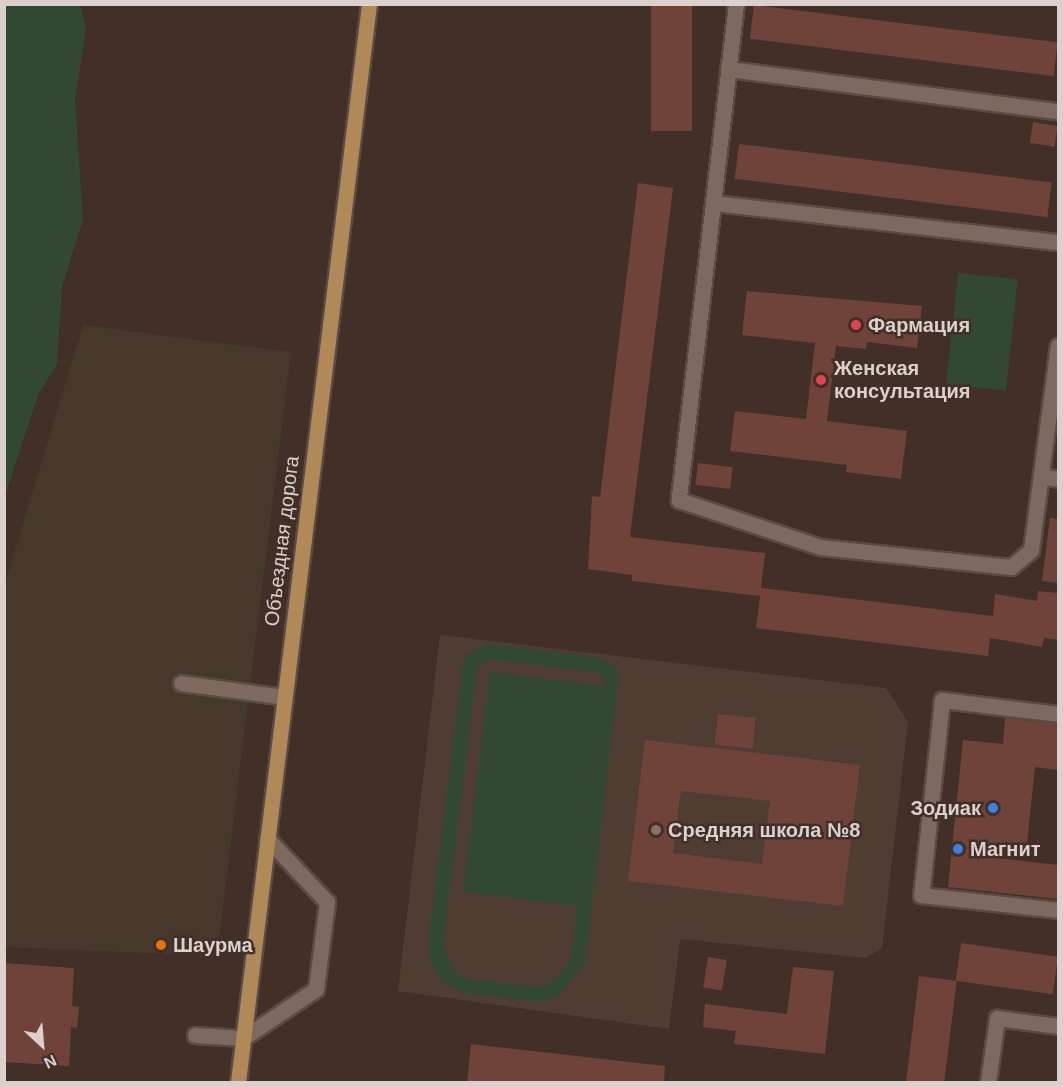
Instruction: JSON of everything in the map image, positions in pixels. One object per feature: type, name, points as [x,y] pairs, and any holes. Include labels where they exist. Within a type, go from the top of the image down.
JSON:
[{"type":"main road","name":"Объездная дорога","points":[[238,1083],[369,4]]},
{"type":"lane","points":[[736,4],[679,500],[820,546],[994,568],[1023,561],[1031,550],[1059,346]]},
{"type":"lane","points":[[728,69],[1059,111]]},
{"type":"lane","points":[[714,203],[1059,242]]},
{"type":"lane","points":[[1041,476],[1059,479]]},
{"type":"lane","points":[[181,683],[284,698]]},
{"type":"lane","points":[[1059,714],[942,700],[921,895],[1059,910]]},
{"type":"lane","points":[[195,1035],[243,1038],[316,989],[327,902],[267,838]]},
{"type":"lane","points":[[988,1083],[997,1018],[1059,1026]]},
{"type":"shaded area","points":[[83,325],[291,352],[217,956],[5,947],[5,583]]},
{"type":"shaded area","name":"Средняя школа №8","points":[[440,635],[886,688],[908,722],[882,948],[866,958],[680,939],[669,1029],[398,991]]},
{"type":"green space","points":[[4,5],[80,5],[86,28],[75,100],[83,220],[62,287],[57,364],[38,395],[5,496]]},
{"type":"green space","points":[[958,273],[1018,279],[1006,391],[946,384]]},
{"type":"green space","points":[[488,644],[603,658],[619,671],[585,964],[559,996],[539,1002],[463,993],[443,982],[431,964],[428,944],[466,654]],"holes":[[[489,659],[599,673],[605,681],[604,686],[490,672],[463,892],[577,906],[571,959],[552,983],[538,987],[468,979],[454,971],[443,944],[477,668]]]},
{"type":"building","points":[[651,4],[692,4],[692,131],[651,131]]},
{"type":"building","points":[[754,5],[1058,42],[1054,76],[750,39]]},
{"type":"building","points":[[1033,122],[1058,126],[1054,147],[1030,143]]},
{"type":"building","points":[[739,144],[1052,182],[1047,217],[735,179]]},
{"type":"building","points":[[638,183],[673,188],[630,537],[765,553],[761,588],[993,616],[995,594],[1037,601],[1038,591],[1058,593],[1058,640],[1044,638],[1042,647],[990,638],[988,656],[756,628],[760,596],[632,581],[632,575],[588,569],[592,496],[600,497]]},
{"type":"building","name":"Женская консультация","points":[[747,291],[922,306],[917,348],[867,342],[866,349],[836,346],[827,421],[907,431],[901,479],[846,472],[847,465],[730,451],[735,411],[806,419],[815,343],[742,335]]},
{"type":"building","points":[[698,463],[733,467],[730,489],[695,485]]},
{"type":"building","points":[[1050,518],[1058,519],[1058,583],[1042,581]]},
{"type":"building","points":[[718,714],[756,718],[753,749],[715,745]]},
{"type":"building","name":"Зодиак","points":[[1005,718],[1058,724],[1058,770],[1035,767],[1026,853],[989,850],[989,857],[1058,865],[1058,899],[948,887],[963,740],[1003,744]]},
{"type":"building","points":[[645,740],[860,765],[843,906],[628,881]],"holes":[[[681,791],[770,801],[762,864],[673,853]]]},
{"type":"building","points":[[961,943],[1058,957],[1053,994],[956,981]]},
{"type":"building","points":[[708,957],[727,960],[722,991],[703,988]]},
{"type":"building","points":[[4,963],[74,968],[72,1006],[79,1007],[77,1028],[71,1027],[69,1066],[4,1062]]},
{"type":"building","points":[[793,967],[834,971],[825,1054],[734,1044],[736,1031],[703,1027],[705,1004],[787,1014]]},
{"type":"building","points":[[919,976],[957,981],[944,1082],[906,1082]]},
{"type":"building","points":[[471,1044],[665,1066],[664,1082],[467,1082]]},
{"type":"place","name":"Фармация","points":[[856,325]]},
{"type":"place","name":"Женская консультация","points":[[821,380]]},
{"type":"place","name":"Зодиак","points":[[993,808]]},
{"type":"place","name":"Средняя школа №8","points":[[656,830]]},
{"type":"place","name":"Магнит","points":[[958,849]]},
{"type":"place","name":"Шаурма","points":[[161,945]]}]
